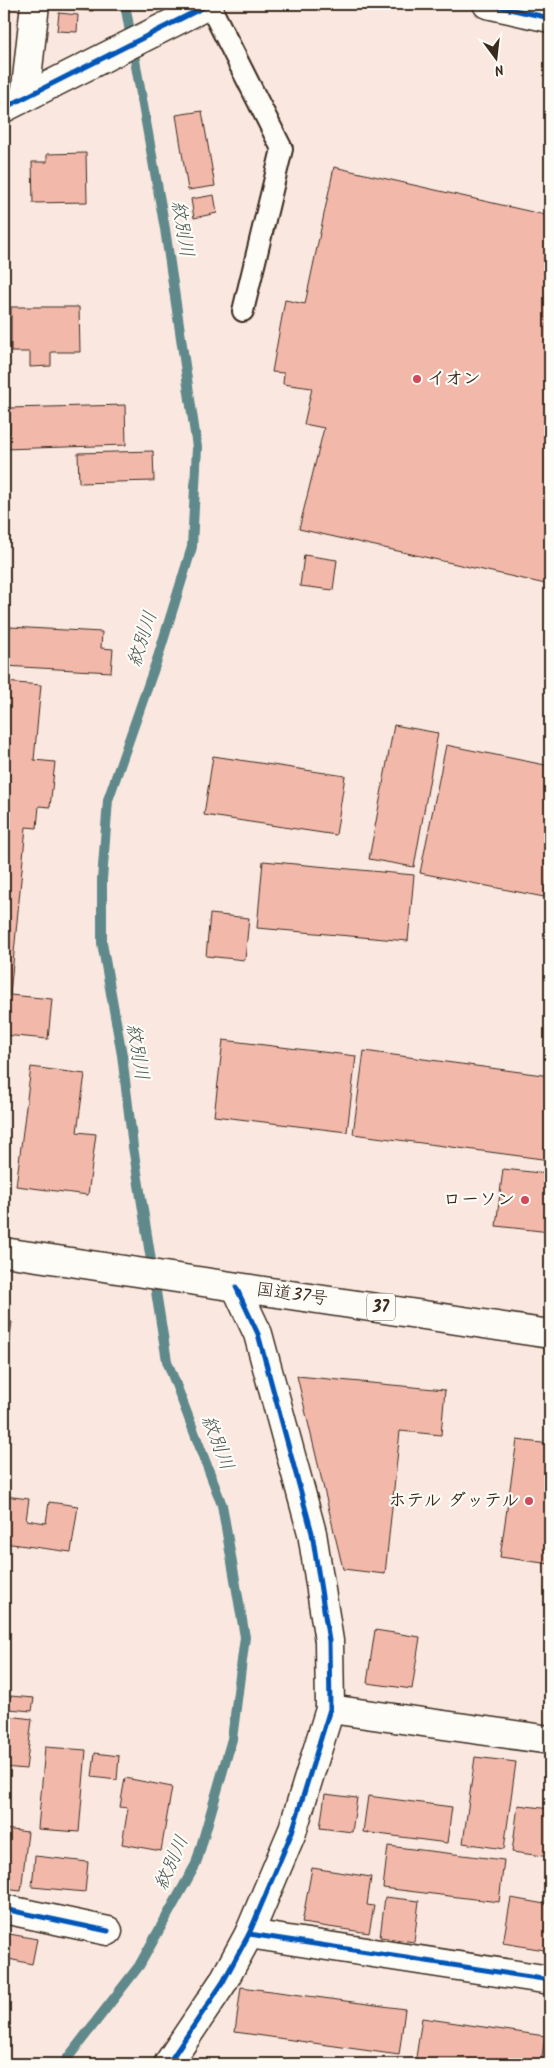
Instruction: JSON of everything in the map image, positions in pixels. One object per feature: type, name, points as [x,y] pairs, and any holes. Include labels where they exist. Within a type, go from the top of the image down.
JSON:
[{"type":"main road","points":[[14,103],[35,4]]},
{"type":"main road","points":[[14,103],[210,4]]},
{"type":"main road","points":[[487,4],[550,18]]},
{"type":"main road","name":"国道37号","points":[[4,1252],[550,1334]]},
{"type":"main road","points":[[168,2064],[224,1982],[249,1934],[292,1832],[330,1709],[329,1641],[312,1533],[258,1334],[224,1285]]},
{"type":"main road","points":[[330,1709],[550,1740]]},
{"type":"main road","points":[[4,1909],[108,1931]]},
{"type":"main road","points":[[249,1934],[550,1980]]},
{"type":"lane","points":[[210,4],[282,149],[243,312]]},
{"type":"building","points":[[66,4],[94,4],[93,11],[65,9]]},
{"type":"building","points":[[59,13],[78,15],[77,32],[57,31]]},
{"type":"building","points":[[202,111],[215,186],[188,190],[176,115]]},
{"type":"building","points":[[86,153],[87,202],[33,203],[32,162],[47,162],[47,154]]},
{"type":"building","name":"イオン","points":[[334,167],[550,216],[550,585],[299,529],[324,428],[304,424],[312,388],[283,384],[284,373],[272,372],[285,300],[305,304]]},
{"type":"building","points":[[214,195],[217,213],[194,218],[191,199]]},
{"type":"building","points":[[11,307],[79,307],[80,352],[51,352],[51,366],[30,367],[30,352],[11,352]]},
{"type":"building","points":[[125,405],[126,445],[4,449],[4,433],[10,433],[10,408]]},
{"type":"building","points":[[153,451],[154,481],[79,483],[78,453]]},
{"type":"building","points":[[304,555],[337,560],[333,590],[300,586]]},
{"type":"building","points":[[4,598],[8,598],[7,615],[4,615]]},
{"type":"building","points":[[10,627],[102,632],[101,648],[113,649],[111,672],[4,666],[4,638],[9,639]]},
{"type":"building","points":[[4,682],[41,685],[34,760],[55,762],[50,807],[39,806],[37,828],[26,827],[10,995],[52,999],[48,1039],[4,1035]]},
{"type":"building","points":[[394,725],[438,733],[414,867],[369,859]]},
{"type":"building","points":[[446,745],[550,766],[550,867],[544,897],[420,873]]},
{"type":"building","points":[[213,756],[345,776],[336,835],[204,815]]},
{"type":"building","points":[[263,861],[414,875],[408,941],[257,928]]},
{"type":"building","points":[[210,914],[249,918],[245,960],[206,956]]},
{"type":"building","points":[[223,1040],[356,1056],[347,1132],[214,1116]]},
{"type":"building","points":[[364,1051],[550,1076],[550,1160],[353,1134]]},
{"type":"building","points":[[31,1067],[85,1074],[77,1132],[96,1134],[88,1195],[16,1186]]},
{"type":"building","name":"ローソン","points":[[503,1169],[550,1174],[550,1232],[496,1226]]},
{"type":"building","points":[[4,1321],[12,1322],[4,1376]]},
{"type":"building","points":[[297,1376],[445,1390],[441,1435],[400,1431],[385,1574],[343,1569]]},
{"type":"building","name":"ホテル ダッテル","points":[[517,1440],[550,1444],[550,1564],[500,1557]]},
{"type":"building","points":[[5,1496],[29,1499],[26,1520],[46,1523],[49,1502],[78,1506],[71,1552],[4,1543]]},
{"type":"building","points":[[375,1630],[420,1637],[412,1689],[367,1683]]},
{"type":"building","points":[[10,1696],[34,1698],[32,1711],[9,1709]]},
{"type":"building","points":[[9,1716],[32,1719],[26,1769],[4,1767],[4,1727],[8,1728]]},
{"type":"building","points":[[45,1747],[86,1750],[79,1832],[38,1829]]},
{"type":"building","points":[[95,1753],[119,1756],[117,1780],[92,1777]]},
{"type":"building","points":[[475,1757],[516,1762],[504,1849],[463,1843]]},
{"type":"building","points":[[125,1778],[172,1787],[161,1851],[122,1844],[128,1808],[120,1807]]},
{"type":"building","points":[[325,1794],[357,1798],[352,1832],[320,1828]]},
{"type":"building","points":[[368,1796],[452,1807],[447,1843],[363,1832]]},
{"type":"building","points":[[518,1805],[550,1809],[550,1857],[512,1852]]},
{"type":"building","points":[[4,1829],[28,1832],[21,1891],[4,1889]]},
{"type":"building","points":[[388,1846],[504,1860],[499,1902],[383,1888]]},
{"type":"building","points":[[35,1856],[88,1862],[85,1892],[32,1887]]},
{"type":"building","points":[[312,1868],[371,1877],[367,1905],[374,1906],[369,1933],[302,1923]]},
{"type":"building","points":[[385,1897],[419,1901],[414,1942],[380,1937]]},
{"type":"building","points":[[511,1898],[550,1905],[550,1951],[503,1943]]},
{"type":"building","points":[[4,1933],[37,1939],[32,1964],[4,1958]]},
{"type":"building","points":[[4,1976],[9,1978],[4,2001]]},
{"type":"building","points":[[241,1987],[405,2009],[399,2055],[235,2032]]},
{"type":"building","points":[[422,2018],[545,2036],[541,2064],[415,2064]]},
{"type":"waterway","name":"紋別川","points":[[63,2064],[139,1966],[196,1864],[232,1739],[245,1637],[222,1505],[167,1361],[133,1147],[122,1055],[102,943],[102,880],[108,800],[158,657],[192,547],[197,447],[165,229],[125,4]]},
{"type":"cycle path","points":[[4,108],[210,4]]},
{"type":"cycle path","points":[[487,4],[550,18]]},
{"type":"cycle path","points":[[168,2064],[223,1982],[249,1934],[292,1832],[330,1709],[329,1641],[312,1533],[258,1334],[236,1287]]},
{"type":"cycle path","points":[[4,1909],[108,1931]]},
{"type":"cycle path","points":[[249,1934],[550,1980]]},
{"type":"place","name":"イオン","points":[[417,379]]},
{"type":"place","name":"ローソン","points":[[525,1200]]},
{"type":"place","name":"ホテル ダッテル","points":[[529,1501]]}]
